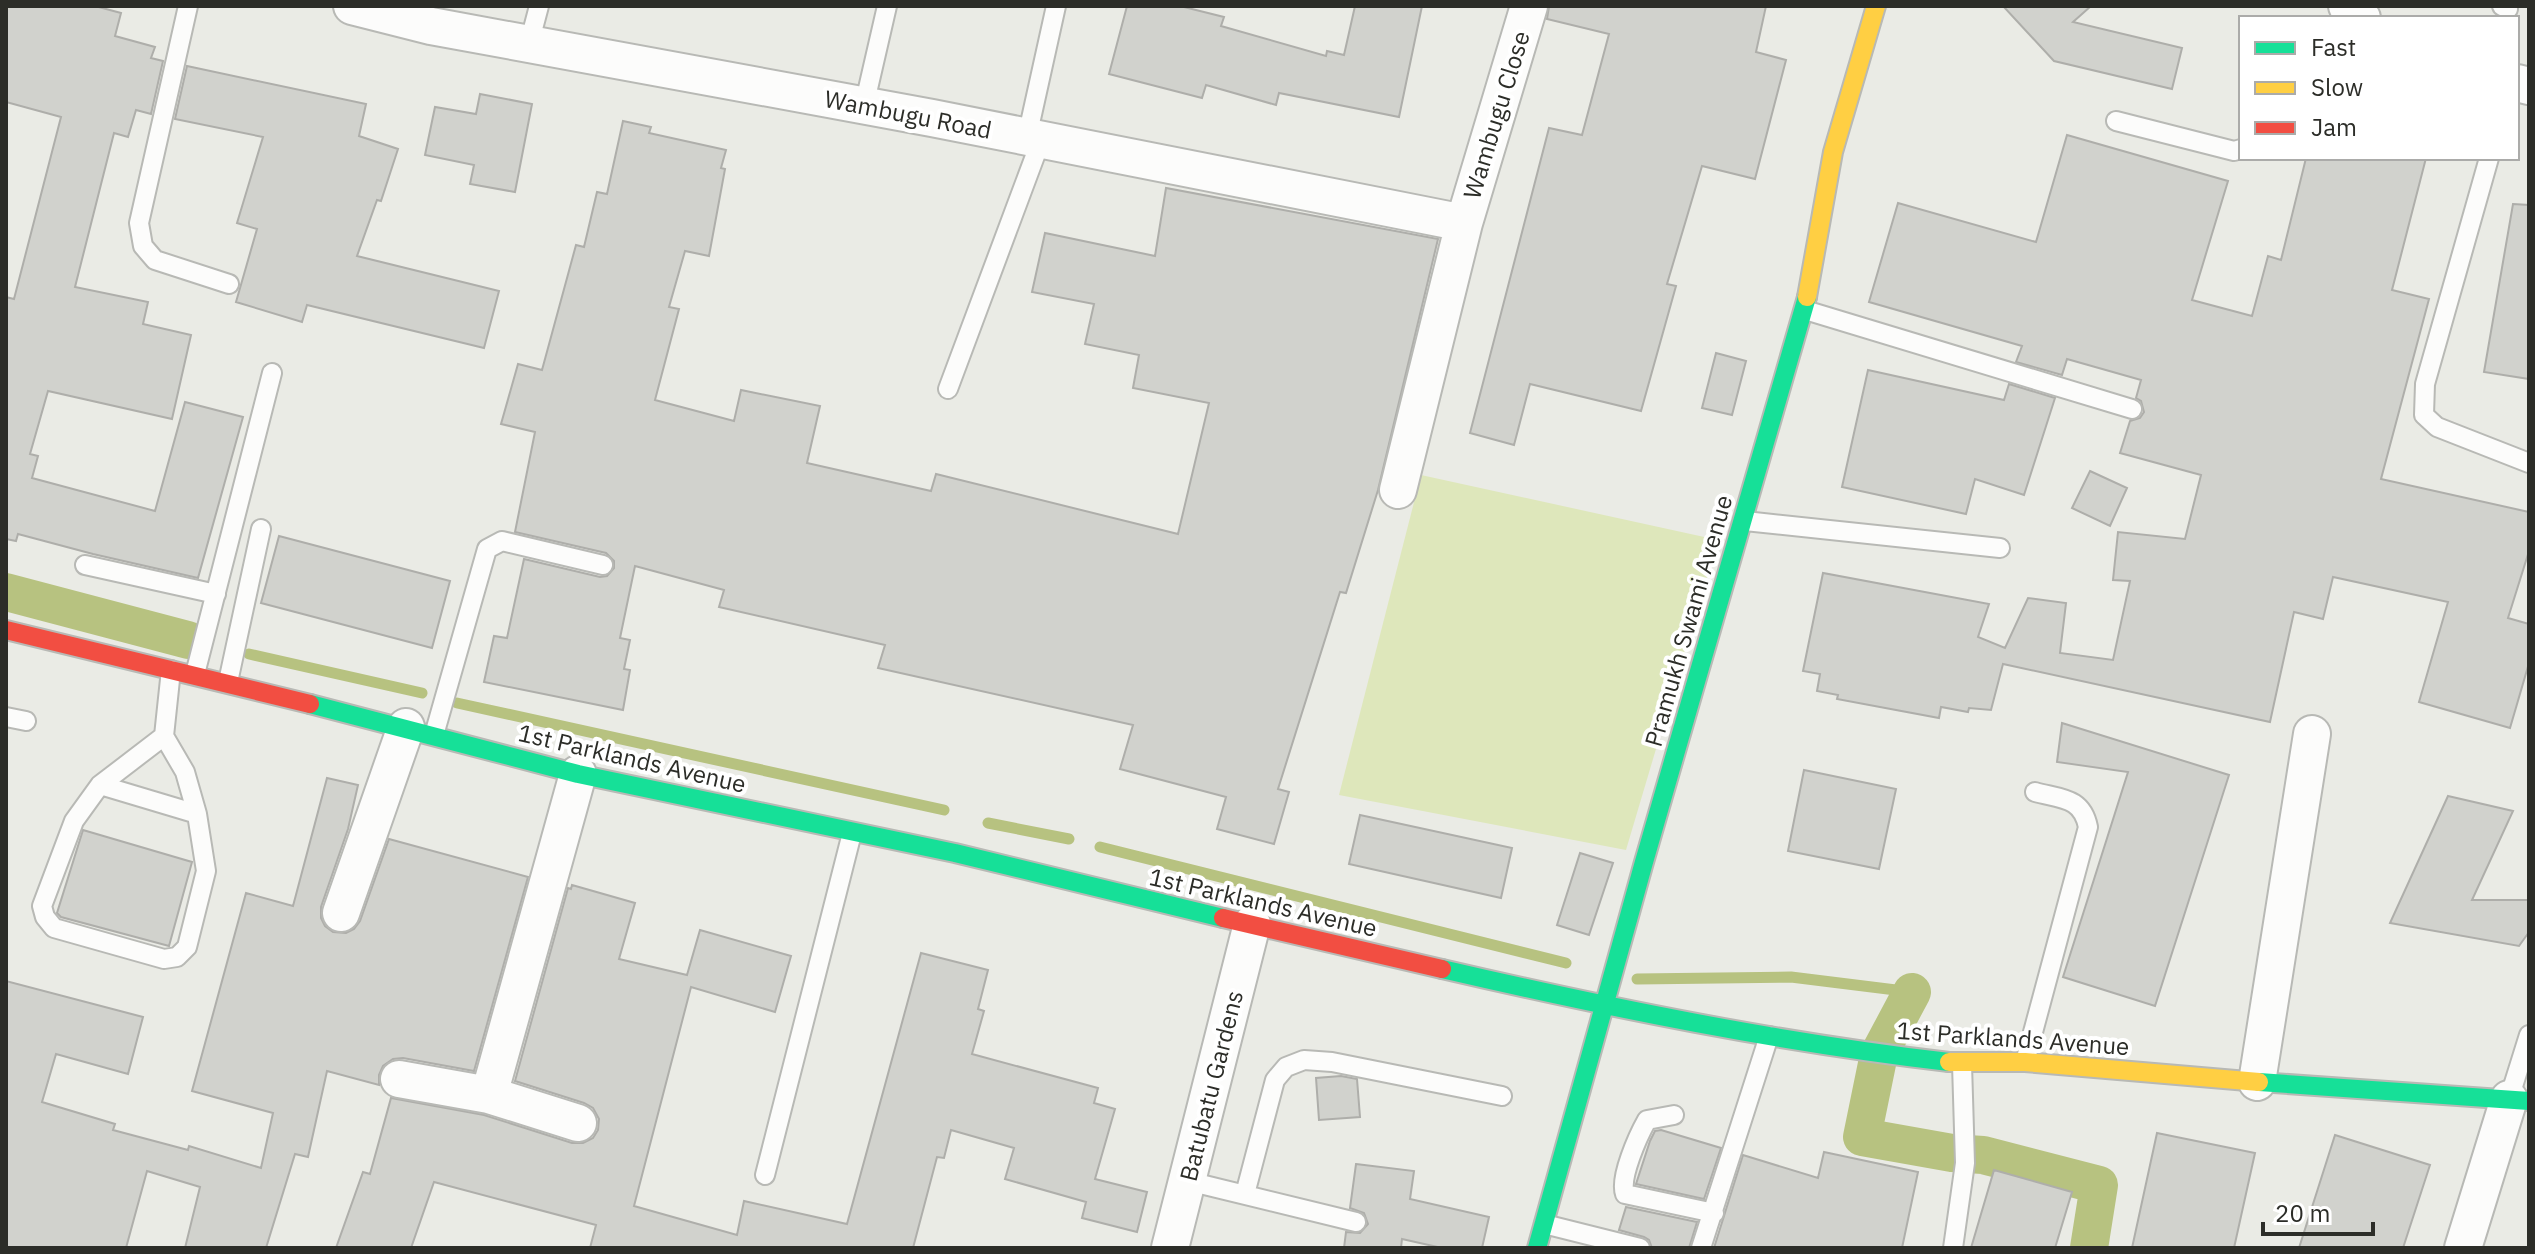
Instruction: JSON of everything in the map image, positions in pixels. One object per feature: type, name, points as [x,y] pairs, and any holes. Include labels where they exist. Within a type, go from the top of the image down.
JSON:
[{"type":"street","name":"Wambugu Close","points":[[1398,490],[1464,223],[1529,6]]},
{"type":"street","name":"Pramukh Swami Avenue","points":[[1537,1248],[1644,862],[1805,310],[1833,152],[1876,6]]},
{"type":"street","name":"Wambugu Road","points":[[372,8],[431,26],[864,106],[1464,223]]},
{"type":"street","name":"1st Parklands Avenue","points":[[6,630],[228,682],[578,774],[955,853],[1606,1007],[1879,1054],[1962,1064],[2025,1062],[2519,1100]]},
{"type":"street","points":[[341,913],[420,731]]},
{"type":"street","points":[[2257,1082],[2312,734]]},
{"type":"street","points":[[489,1095],[578,774]]},
{"type":"street","name":"Batubatu Gardens","points":[[1170,1248],[1252,924]]},
{"type":"street","points":[[399,1079],[489,1095],[578,1123]]},
{"type":"street","points":[[2463,1248],[2519,1100]]},
{"type":"lane","points":[[188,6],[139,223],[143,246],[155,260],[229,284]]},
{"type":"lane","points":[[529,44],[539,6]]},
{"type":"lane","points":[[864,106],[887,6]]},
{"type":"lane","points":[[948,389],[1034,139],[1056,6]]},
{"type":"lane","points":[[2116,121],[2234,151],[2239,150]]},
{"type":"lane","points":[[2488,160],[2425,384],[2424,415],[2437,427],[2529,463]]},
{"type":"lane","points":[[1805,310],[2132,409]]},
{"type":"lane","points":[[195,674],[272,373]]},
{"type":"lane","points":[[1742,521],[2000,548]]},
{"type":"lane","points":[[228,682],[261,529]]},
{"type":"lane","points":[[420,731],[487,549],[493,543],[502,541],[603,565]]},
{"type":"lane","points":[[85,565],[216,594]]},
{"type":"lane","points":[[164,736],[100,785],[74,821],[42,906],[45,917],[54,928],[164,959],[177,957],[187,947],[206,871],[197,814],[185,772],[164,736],[171,670]]},
{"type":"lane","points":[[6,717],[26,721]]},
{"type":"lane","points":[[100,785],[197,814]]},
{"type":"lane","points":[[2025,1062],[2088,827],[2085,813],[2074,802],[2035,792]]},
{"type":"lane","points":[[765,1175],[852,833]]},
{"type":"lane","points":[[2519,1100],[2529,1035]]},
{"type":"lane","points":[[1701,1248],[1769,1036]]},
{"type":"lane","points":[[1245,1194],[1275,1080],[1286,1067],[1304,1060],[1332,1062],[1502,1096]]},
{"type":"lane","points":[[1953,1248],[1965,1163],[1962,1064]]},
{"type":"lane","points":[[1674,1115],[1647,1120],[1636,1140],[1623,1188],[1625,1194],[1714,1213]]},
{"type":"lane","points":[[1188,1181],[1356,1222]]},
{"type":"lane","points":[[1544,1224],[1640,1248]]},
{"type":"green space","points":[[1421,475],[1718,540],[1626,850],[1339,795]]},
{"type":"building","points":[[6,6],[95,6],[121,13],[115,36],[155,47],[151,58],[163,61],[151,114],[136,110],[128,137],[114,133],[75,287],[148,302],[143,324],[191,335],[172,419],[48,391],[30,454],[38,456],[32,478],[155,511],[185,402],[243,417],[198,578],[18,534],[16,541],[6,539],[6,297],[14,299],[61,117],[6,102]]},
{"type":"building","points":[[1127,6],[1180,6],[1224,17],[1221,26],[1326,56],[1327,51],[1344,55],[1355,6],[1422,6],[1399,117],[1279,93],[1276,105],[1206,85],[1202,98],[1109,74]]},
{"type":"building","points":[[1549,6],[1766,6],[1756,52],[1786,60],[1755,179],[1702,166],[1667,284],[1676,286],[1641,411],[1530,384],[1514,445],[1470,433],[1549,128],[1582,135],[1609,34],[1547,19]]},
{"type":"building","points":[[2003,6],[2091,6],[2073,22],[2182,48],[2172,89],[2054,61]]},
{"type":"building","points":[[187,66],[366,104],[359,136],[398,149],[381,201],[377,200],[357,256],[499,291],[484,348],[307,305],[302,322],[236,302],[257,229],[237,223],[263,137],[175,119]]},
{"type":"building","points":[[480,94],[532,104],[515,192],[470,184],[474,165],[425,155],[435,107],[476,114]]},
{"type":"building","points":[[623,121],[651,127],[649,133],[726,150],[709,256],[685,251],[669,307],[679,309],[655,400],[734,421],[741,390],[820,406],[807,463],[931,491],[936,474],[1178,534],[1209,403],[1133,388],[1139,355],[1085,344],[1094,304],[1032,292],[1045,233],[1155,256],[1166,188],[1438,239],[1378,490],[1346,593],[1340,592],[1278,789],[1289,792],[1274,844],[1217,829],[1226,797],[1120,769],[1133,725],[878,668],[885,645],[719,607],[724,590],[635,566],[620,638],[630,640],[624,669],[630,670],[623,710],[484,682],[494,636],[507,638],[524,559],[600,577],[607,576],[614,568],[614,561],[606,553],[515,532],[535,432],[501,424],[518,364],[542,370],[576,245],[584,247],[597,192],[607,194]]},
{"type":"building","points":[[2067,135],[2228,181],[2192,300],[2252,316],[2268,256],[2281,260],[2306,160],[2425,160],[2392,290],[2429,299],[2381,479],[2529,512],[2529,551],[2508,618],[2529,624],[2529,663],[2510,728],[2419,702],[2448,602],[2333,577],[2323,619],[2294,612],[2270,722],[2003,664],[1991,710],[1969,708],[1968,712],[1941,707],[1939,718],[1837,699],[1838,695],[1817,691],[1820,674],[1803,671],[1823,573],[1989,604],[1978,637],[2005,648],[2028,598],[2066,603],[2060,653],[2113,660],[2130,581],[2113,580],[2118,532],[2185,539],[2201,475],[2120,453],[2130,421],[2140,418],[2144,412],[2141,401],[2136,398],[2141,380],[2067,359],[2062,375],[2016,362],[2022,346],[1869,302],[1898,203],[2036,242]]},
{"type":"building","points":[[2513,204],[2529,205],[2529,379],[2484,372]]},
{"type":"building","points":[[1716,353],[1746,361],[1732,415],[1702,408]]},
{"type":"building","points":[[1868,370],[2004,400],[2009,384],[2055,398],[2024,495],[1975,479],[1966,514],[1842,487]]},
{"type":"building","points":[[2090,471],[2127,488],[2110,526],[2072,508]]},
{"type":"building","points":[[279,536],[450,581],[432,648],[261,603]]},
{"type":"building","points":[[2062,723],[2229,775],[2155,1006],[2063,977],[2128,772],[2057,762]]},
{"type":"building","points":[[1804,770],[1896,789],[1879,869],[1788,851]]},
{"type":"building","points":[[327,778],[358,785],[348,829],[321,907],[321,918],[333,932],[346,933],[360,921],[389,839],[528,877],[474,1071],[403,1058],[393,1059],[383,1066],[379,1085],[327,1071],[308,1157],[295,1154],[266,1248],[185,1248],[200,1187],[147,1171],[126,1248],[6,1248],[6,981],[143,1017],[128,1074],[56,1054],[42,1102],[115,1124],[113,1130],[188,1150],[189,1146],[261,1168],[273,1113],[192,1091],[246,893],[293,906]]},
{"type":"building","points":[[2448,796],[2513,811],[2472,900],[2529,900],[2529,932],[2519,946],[2390,923]]},
{"type":"building","points":[[1360,815],[1512,848],[1501,898],[1349,864]]},
{"type":"building","points":[[83,830],[192,862],[169,946],[61,917],[57,913]]},
{"type":"building","points":[[1580,853],[1613,863],[1589,935],[1557,925]]},
{"type":"building","points":[[572,885],[635,903],[619,959],[687,975],[700,930],[791,956],[775,1012],[691,987],[634,1206],[737,1235],[744,1201],[847,1224],[921,953],[988,970],[978,1009],[984,1011],[972,1054],[1098,1088],[1094,1103],[1115,1109],[1095,1179],[1147,1192],[1137,1232],[1082,1218],[1086,1202],[1005,1179],[1014,1148],[951,1130],[944,1158],[937,1157],[913,1248],[590,1248],[596,1225],[434,1182],[411,1248],[336,1248],[363,1172],[370,1174],[391,1098],[484,1115],[572,1143],[583,1143],[593,1138],[599,1119],[593,1108],[515,1081],[568,888],[571,889]]},
{"type":"building","points":[[1341,1076],[1357,1079],[1360,1117],[1319,1120],[1316,1078]]},
{"type":"building","points":[[1661,1130],[1721,1148],[1704,1199],[1636,1184],[1650,1141],[1655,1131]]},
{"type":"building","points":[[2157,1133],[2255,1153],[2234,1248],[2132,1248]]},
{"type":"building","points":[[2335,1135],[2430,1165],[2403,1248],[2299,1248]]},
{"type":"building","points":[[1824,1152],[1918,1172],[1902,1248],[1714,1248],[1743,1155],[1818,1178]]},
{"type":"building","points":[[1356,1164],[1414,1171],[1410,1199],[1489,1217],[1482,1248],[1442,1248],[1402,1239],[1401,1248],[1344,1248],[1346,1232],[1360,1233],[1368,1224],[1364,1213],[1350,1208]]},
{"type":"building","points":[[1994,1170],[2072,1192],[2055,1248],[1971,1248]]},
{"type":"building","points":[[1626,1207],[1697,1222],[1689,1248],[1652,1248],[1644,1237],[1619,1230]]},
{"type":"waterway","points":[[6,592],[188,640]]},
{"type":"waterway","points":[[249,654],[422,693]]},
{"type":"waterway","points":[[457,703],[944,810]]},
{"type":"waterway","points":[[988,823],[1069,839]]},
{"type":"waterway","points":[[1100,847],[1566,963]]},
{"type":"waterway","points":[[1637,979],[1791,977],[1912,992]]},
{"type":"waterway","points":[[1912,992],[1879,1054],[1862,1137],[1952,1153],[1983,1155],[2099,1185],[2089,1248]]},
{"type":"traffic: fast","points":[[1537,1248],[1644,862],[1807,297]]},
{"type":"traffic: fast","points":[[310,704],[578,774],[955,853],[1223,918]]},
{"type":"traffic: fast","points":[[1442,969],[1694,1023],[1821,1045],[1949,1062]]},
{"type":"traffic: fast","points":[[2259,1082],[2529,1101]]},
{"type":"traffic: slow","points":[[1807,297],[1833,152],[1876,6]]},
{"type":"traffic: slow","points":[[1949,1062],[2025,1062],[2259,1082]]},
{"type":"traffic: jam","points":[[6,630],[310,704]]},
{"type":"traffic: jam","points":[[1223,918],[1442,969]]}]
